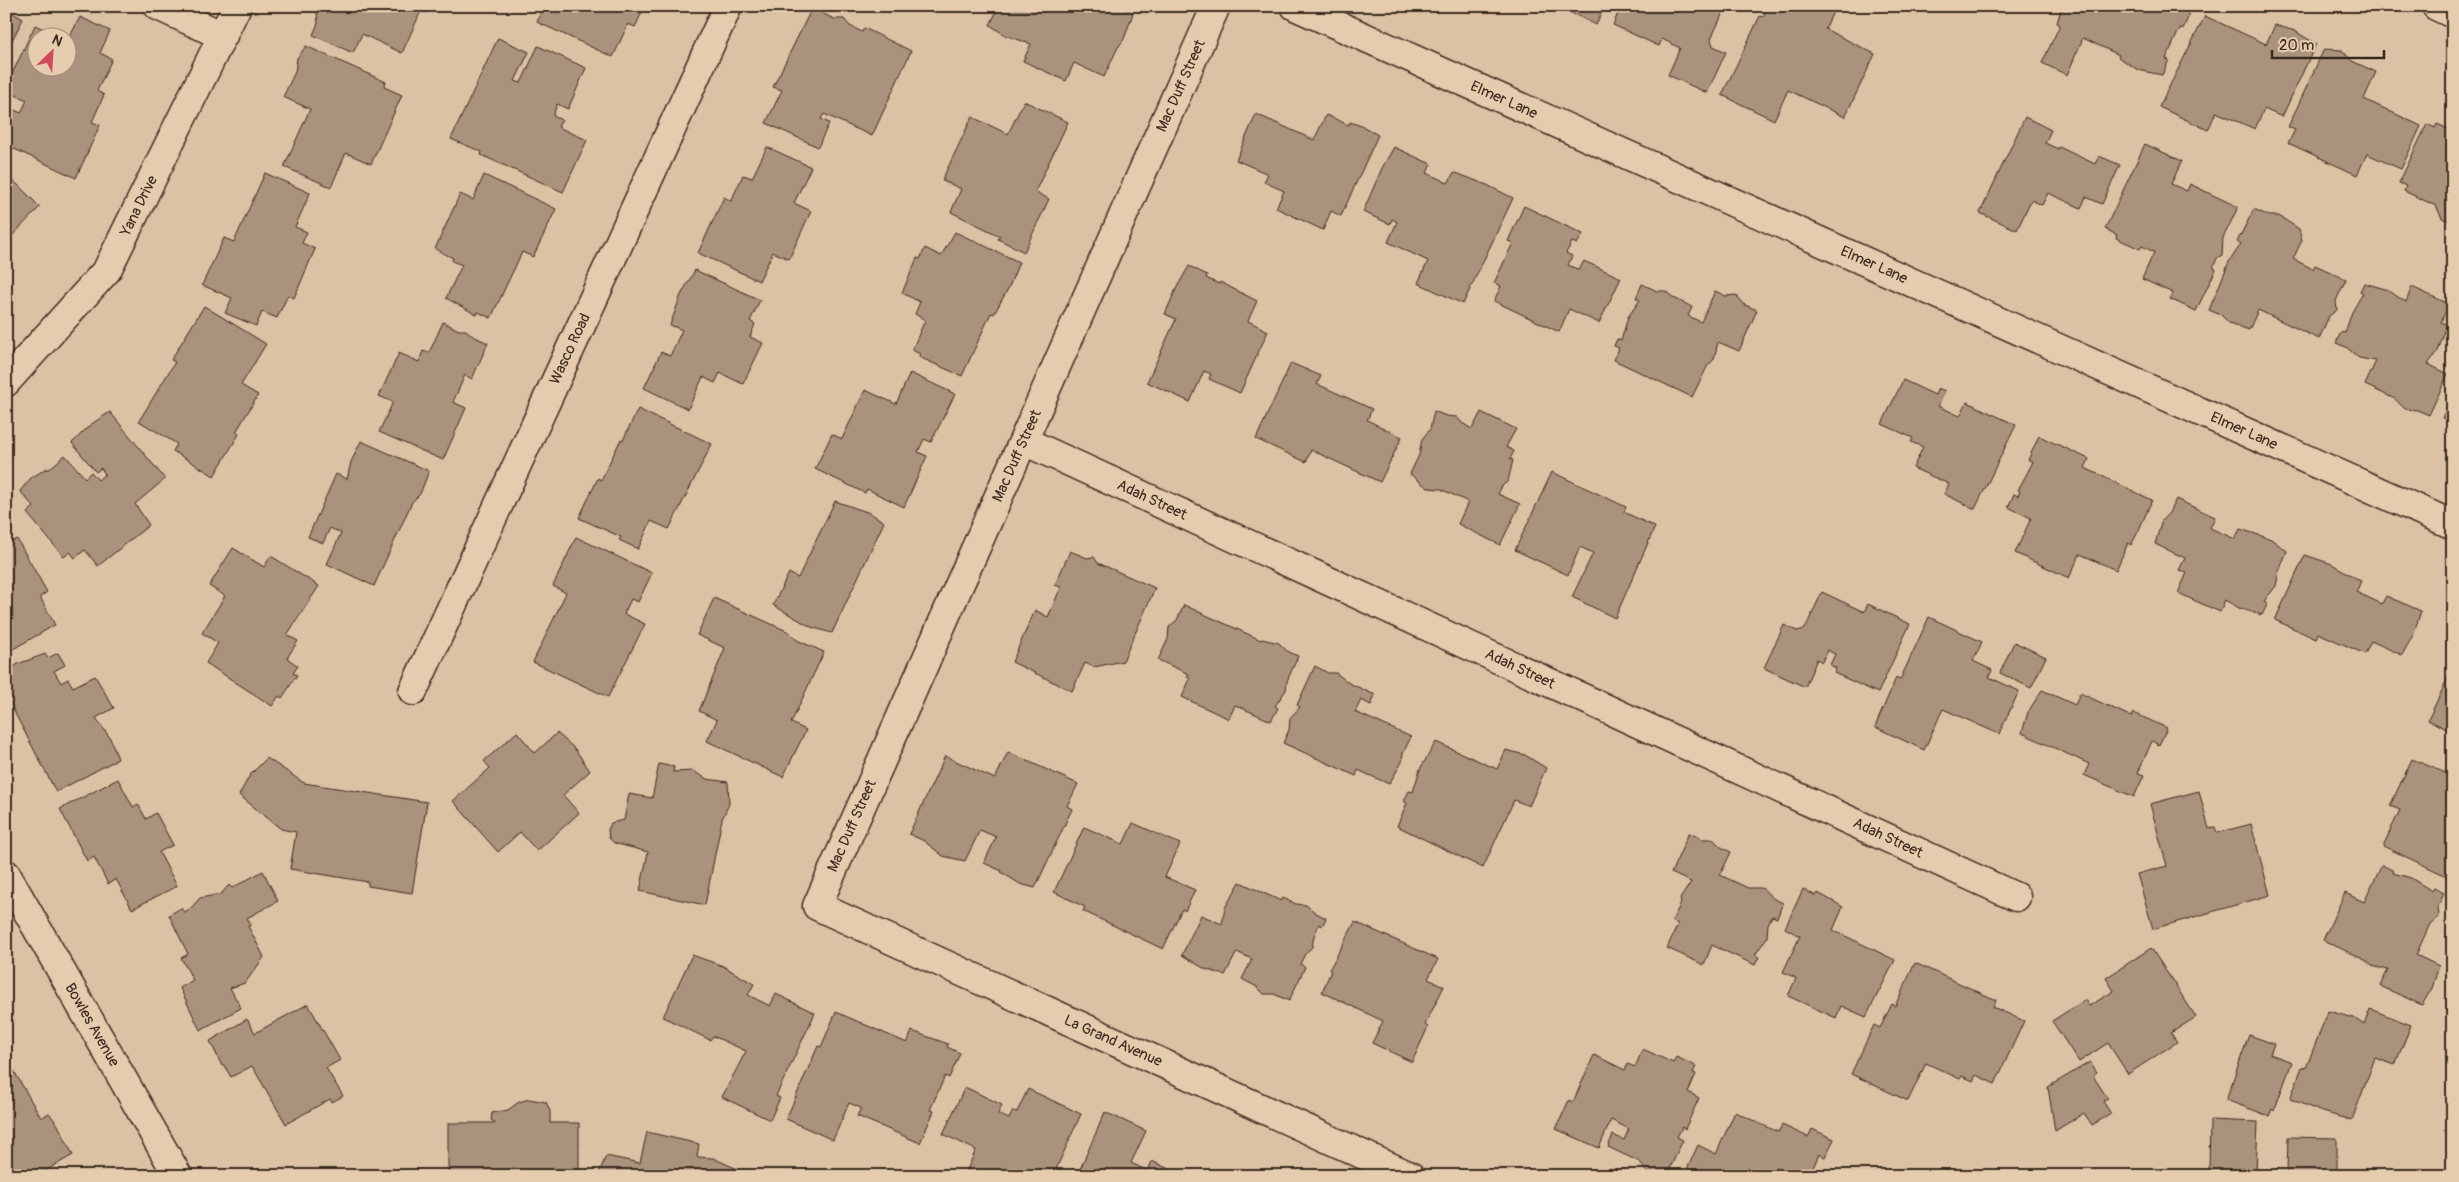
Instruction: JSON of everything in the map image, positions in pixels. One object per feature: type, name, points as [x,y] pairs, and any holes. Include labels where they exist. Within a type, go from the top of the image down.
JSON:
[{"type":"street","points":[[158,6],[223,36]]},
{"type":"street","name":"Yana Drive","points":[[6,382],[107,270],[237,6]]},
{"type":"street","name":"Wasco Road","points":[[413,691],[728,6]]},
{"type":"street","name":"Mac Duff Street","points":[[817,906],[1216,6]]},
{"type":"street","name":"Elmer Lane","points":[[1295,6],[2453,525]]},
{"type":"street","points":[[2436,6],[2453,14]]},
{"type":"street","name":"Adah Street","points":[[1024,441],[2016,897]]},
{"type":"street","name":"Bowles Avenue","points":[[6,874],[178,1176]]},
{"type":"street","name":"La Grand Avenue","points":[[817,906],[1410,1176]]},
{"type":"building","points":[[324,6],[429,6],[426,13],[421,11],[402,53],[362,34],[353,53],[313,35],[318,23],[317,13]]},
{"type":"building","points":[[544,6],[645,6],[635,27],[628,24],[613,57],[537,22]]},
{"type":"building","points":[[999,6],[1119,6],[1133,13],[1124,39],[1117,49],[1104,77],[1074,63],[1066,81],[1023,61],[1031,44],[1005,35],[990,25]]},
{"type":"building","points":[[1557,6],[1605,6],[1596,25]]},
{"type":"building","points":[[1621,6],[1726,6],[1711,39],[1713,46],[1726,52],[1707,93],[1668,75],[1680,48],[1662,39],[1659,46],[1613,25]]},
{"type":"building","points":[[1768,6],[1789,6],[1797,10],[1799,6],[1833,6],[1835,8],[1825,29],[1875,54],[1845,117],[1788,90],[1774,120],[1722,95],[1760,16],[1763,17]]},
{"type":"building","points":[[2062,6],[2176,6],[2189,15],[2183,29],[2180,28],[2166,59],[2169,60],[2162,75],[2138,70],[2118,57],[2119,55],[2083,38],[2067,75],[2042,63],[2060,25],[2057,23]]},
{"type":"building","points":[[812,8],[834,19],[844,19],[850,26],[862,32],[864,28],[911,51],[872,136],[824,114],[821,119],[829,123],[818,147],[766,123],[782,90],[773,87]]},
{"type":"building","points":[[6,9],[23,19],[6,52]]},
{"type":"building","points":[[2205,16],[2266,44],[2275,25],[2295,31],[2316,44],[2282,117],[2264,109],[2255,129],[2216,112],[2208,130],[2159,107]]},
{"type":"building","points":[[80,17],[110,31],[100,53],[112,59],[97,91],[104,95],[92,122],[100,125],[76,178],[6,145],[6,123],[12,109],[21,113],[27,100],[6,91],[6,87],[28,40],[28,78],[78,78],[78,28],[74,28]]},
{"type":"building","points":[[498,38],[529,52],[515,81],[521,83],[538,46],[586,68],[568,109],[557,104],[553,116],[562,120],[558,127],[587,140],[563,192],[481,155],[482,152],[451,139]]},
{"type":"building","points":[[306,46],[386,82],[384,87],[402,95],[371,164],[346,153],[331,187],[284,167],[310,109],[283,97],[295,72],[297,58]]},
{"type":"building","points":[[2324,49],[2342,50],[2352,61],[2376,72],[2364,99],[2421,126],[2401,169],[2367,154],[2357,175],[2288,143],[2295,130],[2288,127]]},
{"type":"building","points":[[1024,101],[1068,122],[1035,192],[1049,199],[1024,252],[998,239],[1000,236],[951,212],[961,189],[942,180],[972,117],[1008,134]]},
{"type":"building","points":[[1256,114],[1314,140],[1326,115],[1349,125],[1350,122],[1364,127],[1378,135],[1341,216],[1331,211],[1323,230],[1276,208],[1284,191],[1264,182],[1268,174],[1236,160]]},
{"type":"building","points":[[2025,117],[2051,130],[2045,143],[2058,149],[2059,147],[2095,164],[2099,156],[2120,165],[2102,204],[2086,197],[2081,208],[2048,193],[2042,205],[2031,200],[2017,230],[1980,213]]},
{"type":"building","points":[[2427,124],[2435,128],[2437,124],[2453,131],[2453,223],[2442,218],[2436,206],[2404,191],[2406,186],[2399,183]]},
{"type":"building","points":[[2145,144],[2182,161],[2171,184],[2187,191],[2190,184],[2238,207],[2223,238],[2222,255],[2217,258],[2213,267],[2216,269],[2196,311],[2170,299],[2173,293],[2142,279],[2154,252],[2142,246],[2140,249],[2116,238],[2117,235],[2105,229]]},
{"type":"building","points":[[767,147],[811,167],[794,203],[811,211],[789,259],[773,252],[759,281],[698,253],[724,197],[731,201],[743,175],[752,178]]},
{"type":"building","points":[[1394,147],[1431,164],[1427,173],[1448,183],[1453,174],[1456,173],[1513,198],[1463,304],[1418,283],[1428,261],[1388,242],[1397,222],[1392,219],[1390,224],[1363,212],[1382,168]]},
{"type":"building","points":[[265,173],[310,193],[295,227],[307,232],[302,243],[315,249],[294,298],[288,295],[277,318],[262,312],[256,326],[225,313],[232,298],[202,285],[224,238],[234,242]]},
{"type":"building","points":[[6,174],[40,207],[6,242]]},
{"type":"building","points":[[484,175],[556,209],[533,257],[522,252],[491,318],[478,312],[477,315],[446,298],[462,265],[452,261],[453,258],[435,249],[460,194],[473,200]]},
{"type":"building","points":[[1524,206],[1583,234],[1577,244],[1572,242],[1566,253],[1572,256],[1568,265],[1579,270],[1584,261],[1621,278],[1599,323],[1569,309],[1559,332],[1494,301],[1501,286],[1494,283],[1513,243],[1508,241]]},
{"type":"building","points":[[2254,209],[2269,216],[2279,216],[2299,229],[2302,240],[2293,259],[2313,269],[2315,265],[2346,279],[2336,301],[2337,310],[2329,316],[2319,339],[2258,310],[2249,330],[2229,323],[2221,315],[2209,310],[2229,262],[2241,244],[2237,242]]},
{"type":"building","points":[[955,232],[1019,262],[1009,287],[994,314],[991,313],[962,376],[919,357],[920,354],[912,350],[925,320],[915,314],[920,302],[902,293],[917,258],[920,259],[925,248],[941,256]]},
{"type":"building","points":[[1189,266],[1207,275],[1206,278],[1219,284],[1220,282],[1257,301],[1248,321],[1268,331],[1240,393],[1209,379],[1211,374],[1204,371],[1190,402],[1147,382],[1176,319],[1165,314]]},
{"type":"building","points":[[695,270],[760,300],[750,321],[755,324],[750,337],[763,343],[743,384],[720,373],[715,383],[703,377],[688,409],[644,388],[661,352],[670,356],[682,330],[670,325],[681,295]]},
{"type":"building","points":[[2364,283],[2385,289],[2406,302],[2412,287],[2449,304],[2441,322],[2447,325],[2438,351],[2428,364],[2448,374],[2429,415],[2417,410],[2405,409],[2395,399],[2365,385],[2376,361],[2359,358],[2346,347],[2336,343],[2341,332],[2345,333],[2352,312],[2363,293],[2360,291]]},
{"type":"building","points":[[1642,284],[1657,291],[1665,291],[1692,307],[1688,316],[1701,322],[1715,291],[1726,296],[1736,295],[1745,305],[1757,310],[1739,351],[1718,342],[1714,359],[1707,367],[1692,397],[1614,360],[1619,348],[1614,346],[1617,339],[1621,341],[1628,317],[1640,300],[1636,298]]},
{"type":"building","points":[[204,306],[266,344],[241,385],[258,395],[236,432],[239,434],[214,476],[173,451],[177,444],[139,421],[175,362],[171,360]]},
{"type":"building","points":[[443,322],[459,330],[466,330],[473,336],[488,343],[472,379],[465,375],[453,402],[466,408],[443,460],[379,432],[393,402],[379,396],[399,353],[419,362],[423,351],[429,353]]},
{"type":"building","points":[[1291,363],[1321,376],[1317,384],[1372,409],[1367,420],[1402,437],[1380,482],[1311,450],[1306,462],[1256,439]]},
{"type":"building","points":[[910,373],[955,394],[931,442],[924,439],[918,452],[927,456],[904,507],[867,489],[865,493],[815,469],[832,434],[842,439],[865,390],[896,404]]},
{"type":"building","points":[[1903,380],[1935,395],[1938,388],[1945,391],[1938,406],[1960,416],[1967,402],[2016,425],[1975,509],[1944,494],[1949,484],[1913,468],[1923,447],[1911,442],[1913,438],[1882,424]]},
{"type":"building","points":[[2453,394],[2453,422],[2442,418]]},
{"type":"building","points":[[638,409],[712,444],[669,529],[651,521],[638,549],[619,540],[621,537],[579,518],[598,478],[601,480]]},
{"type":"building","points":[[1434,411],[1446,416],[1457,417],[1462,423],[1472,429],[1481,412],[1516,429],[1506,447],[1514,451],[1510,459],[1513,460],[1508,481],[1502,486],[1498,494],[1520,504],[1500,545],[1458,524],[1468,502],[1441,489],[1428,488],[1410,474],[1419,455],[1422,439],[1430,429]]},
{"type":"building","points":[[110,412],[165,479],[135,504],[149,525],[98,566],[85,550],[75,558],[70,552],[64,557],[27,513],[34,507],[20,491],[31,478],[47,468],[48,470],[65,455],[85,478],[91,472],[98,480],[105,474],[101,468],[96,472],[72,443],[90,425]]},
{"type":"building","points":[[2039,436],[2089,459],[2085,468],[2152,500],[2138,532],[2131,545],[2128,543],[2116,570],[2080,554],[2069,578],[2015,553],[2031,518],[2008,507],[2014,494],[2018,496],[2020,491],[2018,490],[2033,462],[2028,460]]},
{"type":"building","points":[[361,441],[429,471],[420,494],[412,502],[374,586],[327,564],[341,533],[330,528],[323,543],[308,537],[336,474],[347,479],[351,462]]},
{"type":"building","points":[[1552,472],[1626,507],[1624,512],[1655,527],[1615,618],[1572,597],[1593,553],[1580,547],[1568,575],[1515,550]]},
{"type":"building","points":[[2176,499],[2215,517],[2210,528],[2235,539],[2240,529],[2271,539],[2287,551],[2279,571],[2276,586],[2264,601],[2268,603],[2262,615],[2239,608],[2225,600],[2220,612],[2178,593],[2187,573],[2179,570],[2185,558],[2155,544],[2162,520],[2169,513]]},
{"type":"building","points":[[835,501],[870,513],[884,522],[832,633],[811,627],[773,605],[789,573],[798,578]]},
{"type":"building","points":[[576,537],[652,573],[638,602],[631,599],[624,614],[645,624],[608,697],[533,662],[566,593],[553,586]]},
{"type":"building","points":[[17,539],[47,592],[40,597],[55,625],[6,653],[6,544]]},
{"type":"building","points":[[233,548],[264,567],[271,556],[319,586],[287,635],[298,641],[287,658],[298,666],[293,673],[297,675],[282,698],[279,696],[272,706],[206,663],[218,643],[202,633],[225,596],[209,586]]},
{"type":"building","points":[[1070,551],[1087,558],[1094,557],[1098,563],[1155,588],[1123,661],[1094,667],[1085,663],[1072,691],[1012,662],[1035,610],[1048,617],[1061,587],[1055,585]]},
{"type":"building","points":[[2305,555],[2332,564],[2361,581],[2356,592],[2382,604],[2386,596],[2421,611],[2413,635],[2402,655],[2371,641],[2365,654],[2318,633],[2316,639],[2275,620]]},
{"type":"building","points":[[1822,592],[1864,612],[1868,604],[1910,624],[1878,693],[1834,673],[1836,668],[1830,665],[1835,654],[1827,650],[1822,662],[1817,659],[1805,687],[1764,668],[1784,625],[1797,631],[1805,629]]},
{"type":"building","points":[[714,598],[789,632],[797,640],[824,652],[791,723],[806,730],[783,777],[707,741],[717,720],[699,711],[725,648],[697,635]]},
{"type":"building","points":[[1184,605],[1261,640],[1279,643],[1287,651],[1298,656],[1287,681],[1286,690],[1275,706],[1278,708],[1271,721],[1235,705],[1229,719],[1182,697],[1190,679],[1187,677],[1189,674],[1158,660],[1168,639],[1169,627],[1177,620]]},
{"type":"building","points":[[1929,617],[1982,642],[1973,661],[1992,670],[1989,677],[2019,691],[1999,734],[1943,709],[1924,750],[1875,727],[1896,678],[1900,680]]},
{"type":"building","points":[[2014,642],[2046,657],[2031,688],[2000,673]]},
{"type":"building","points":[[58,653],[65,665],[54,671],[61,683],[68,679],[73,687],[95,676],[114,708],[96,718],[110,738],[118,759],[56,792],[6,696],[6,672],[18,664],[45,654],[48,658]]},
{"type":"building","points":[[1315,666],[1328,673],[1336,673],[1349,683],[1375,695],[1371,705],[1361,700],[1355,712],[1411,737],[1403,753],[1402,762],[1389,784],[1358,770],[1356,776],[1283,743],[1289,730],[1290,718],[1300,707],[1297,705]]},
{"type":"building","points":[[2453,667],[2453,732],[2428,720]]},
{"type":"building","points":[[2042,690],[2075,705],[2080,693],[2132,717],[2134,713],[2167,728],[2159,745],[2152,741],[2138,773],[2144,775],[2134,797],[2084,775],[2089,764],[2022,733],[2028,712]]},
{"type":"building","points":[[517,732],[535,753],[557,733],[575,749],[590,771],[563,795],[579,813],[537,851],[520,832],[498,852],[453,801],[490,768],[484,761]]},
{"type":"building","points":[[1436,742],[1497,769],[1506,750],[1525,755],[1546,768],[1529,806],[1514,800],[1483,868],[1397,826],[1407,803],[1404,801],[1409,791],[1413,792],[1420,769]]},
{"type":"building","points":[[1008,752],[1078,784],[1067,806],[1072,809],[1035,888],[1020,884],[1002,871],[984,863],[996,837],[980,830],[965,861],[943,856],[924,841],[909,834],[945,756],[995,779]]},
{"type":"building","points":[[267,758],[304,783],[427,802],[412,893],[368,886],[368,882],[290,869],[296,832],[281,829],[239,795],[250,775]]},
{"type":"building","points":[[2412,759],[2453,776],[2453,879],[2383,846],[2400,810],[2390,806]]},
{"type":"building","points":[[659,764],[674,767],[673,772],[693,771],[707,779],[728,782],[729,804],[722,819],[705,905],[640,891],[648,852],[614,843],[609,838],[608,830],[611,823],[624,820],[629,794],[652,798]]},
{"type":"building","points":[[118,779],[133,807],[138,804],[146,819],[156,813],[173,845],[159,852],[177,886],[132,909],[116,879],[108,884],[94,857],[87,861],[60,809]]},
{"type":"building","points":[[2199,791],[2209,829],[2215,827],[2217,833],[2251,824],[2270,895],[2153,929],[2137,874],[2167,866],[2150,804]]},
{"type":"building","points":[[1133,823],[1180,844],[1165,877],[1195,890],[1185,911],[1182,909],[1163,949],[1083,911],[1085,907],[1054,892],[1084,827],[1123,844]]},
{"type":"building","points":[[1689,833],[1703,839],[1713,839],[1721,847],[1731,852],[1720,875],[1748,888],[1762,888],[1774,899],[1783,903],[1777,918],[1772,916],[1768,924],[1767,937],[1755,955],[1759,957],[1755,965],[1712,945],[1704,965],[1667,948],[1678,924],[1672,921],[1681,903],[1680,899],[1691,882],[1671,873]]},
{"type":"building","points":[[2382,865],[2394,871],[2393,873],[2411,878],[2432,891],[2434,888],[2444,893],[2438,907],[2439,917],[2429,926],[2416,955],[2439,966],[2432,988],[2422,1005],[2380,986],[2388,970],[2372,966],[2365,960],[2323,940],[2345,893],[2364,902]]},
{"type":"building","points":[[263,871],[278,901],[247,918],[251,925],[248,926],[264,957],[245,983],[230,988],[241,1008],[200,1030],[180,988],[193,980],[181,958],[188,954],[169,915],[181,908],[184,912],[190,909],[200,898],[221,894],[229,885],[232,888]]},
{"type":"building","points":[[1240,882],[1281,901],[1283,898],[1296,904],[1306,905],[1326,918],[1322,926],[1319,924],[1312,947],[1305,954],[1300,964],[1305,967],[1289,1001],[1274,994],[1264,994],[1257,987],[1242,979],[1252,959],[1237,952],[1225,975],[1205,969],[1182,955],[1201,915],[1222,924],[1225,908]]},
{"type":"building","points":[[1803,889],[1816,896],[1818,893],[1843,907],[1833,930],[1895,960],[1866,1017],[1841,1006],[1836,1018],[1788,996],[1796,978],[1783,972],[1800,936],[1785,928]]},
{"type":"building","points":[[1355,922],[1438,959],[1428,979],[1444,986],[1425,1025],[1428,1027],[1412,1062],[1372,1043],[1383,1021],[1322,992],[1331,971],[1329,970]]},
{"type":"building","points":[[2151,948],[2196,1017],[2171,1033],[2177,1042],[2128,1074],[2108,1043],[2079,1062],[2052,1021],[2085,1000],[2089,1006],[2114,991],[2106,978]]},
{"type":"building","points":[[692,955],[723,966],[754,984],[748,995],[770,1006],[776,994],[815,1013],[776,1096],[780,1098],[770,1120],[722,1097],[746,1051],[713,1036],[710,1040],[663,1017]]},
{"type":"building","points":[[1915,963],[1996,1000],[1993,1007],[2024,1021],[1995,1084],[1976,1075],[1973,1081],[1962,1076],[1960,1079],[1926,1063],[1908,1101],[1851,1074],[1874,1025],[1880,1028],[1892,1004],[1895,1006]]},
{"type":"building","points":[[308,1004],[340,1060],[326,1068],[343,1096],[332,1102],[330,1099],[286,1124],[252,1066],[231,1077],[224,1065],[222,1066],[210,1041],[247,1019],[255,1033]]},
{"type":"building","points":[[2370,1009],[2411,1025],[2395,1065],[2375,1058],[2352,1120],[2322,1112],[2290,1099],[2302,1067],[2306,1068],[2328,1011],[2354,1018],[2364,1025]]},
{"type":"building","points":[[836,1012],[907,1043],[912,1031],[948,1044],[947,1047],[960,1053],[949,1078],[945,1076],[930,1110],[934,1111],[920,1143],[857,1116],[861,1108],[849,1103],[833,1140],[786,1119],[818,1046],[821,1047]]},
{"type":"building","points":[[2249,1035],[2274,1044],[2270,1054],[2292,1062],[2274,1111],[2272,1109],[2269,1116],[2226,1100]]},
{"type":"building","points":[[1643,1049],[1673,1063],[1676,1057],[1696,1066],[1693,1073],[1696,1074],[1688,1092],[1699,1098],[1685,1129],[1682,1127],[1677,1137],[1683,1140],[1667,1175],[1648,1174],[1640,1162],[1608,1147],[1613,1135],[1624,1140],[1629,1129],[1611,1120],[1599,1148],[1556,1129],[1569,1100],[1573,1102],[1594,1055],[1625,1070],[1628,1064],[1635,1067]]},
{"type":"building","points":[[6,1057],[41,1118],[49,1113],[58,1125],[73,1155],[36,1176],[6,1176]]},
{"type":"building","points":[[2090,1062],[2097,1073],[2093,1076],[2108,1099],[2103,1101],[2111,1114],[2092,1125],[2084,1113],[2055,1131],[2048,1087]]},
{"type":"building","points":[[965,1087],[1002,1105],[998,1114],[1009,1119],[1013,1111],[1017,1112],[1028,1089],[1081,1114],[1053,1176],[965,1174],[976,1150],[943,1134]]},
{"type":"building","points":[[529,1099],[546,1102],[550,1111],[550,1123],[579,1123],[579,1176],[448,1176],[448,1123],[496,1123],[491,1120],[492,1113],[508,1110],[519,1102]]},
{"type":"building","points":[[1105,1112],[1146,1131],[1131,1163],[1148,1171],[1152,1161],[1184,1176],[1077,1176]]},
{"type":"building","points":[[1735,1112],[1778,1132],[1782,1125],[1808,1137],[1812,1129],[1834,1139],[1825,1157],[1819,1154],[1813,1168],[1817,1170],[1814,1176],[1684,1176],[1698,1145],[1716,1154]]},
{"type":"building","points":[[2210,1120],[2258,1122],[2256,1174],[2209,1171]]},
{"type":"building","points":[[647,1132],[699,1144],[697,1157],[713,1158],[735,1168],[732,1176],[598,1176],[606,1156],[640,1163]]},
{"type":"building","points":[[2288,1137],[2337,1138],[2337,1176],[2266,1176],[2267,1172],[2287,1172]]}]
